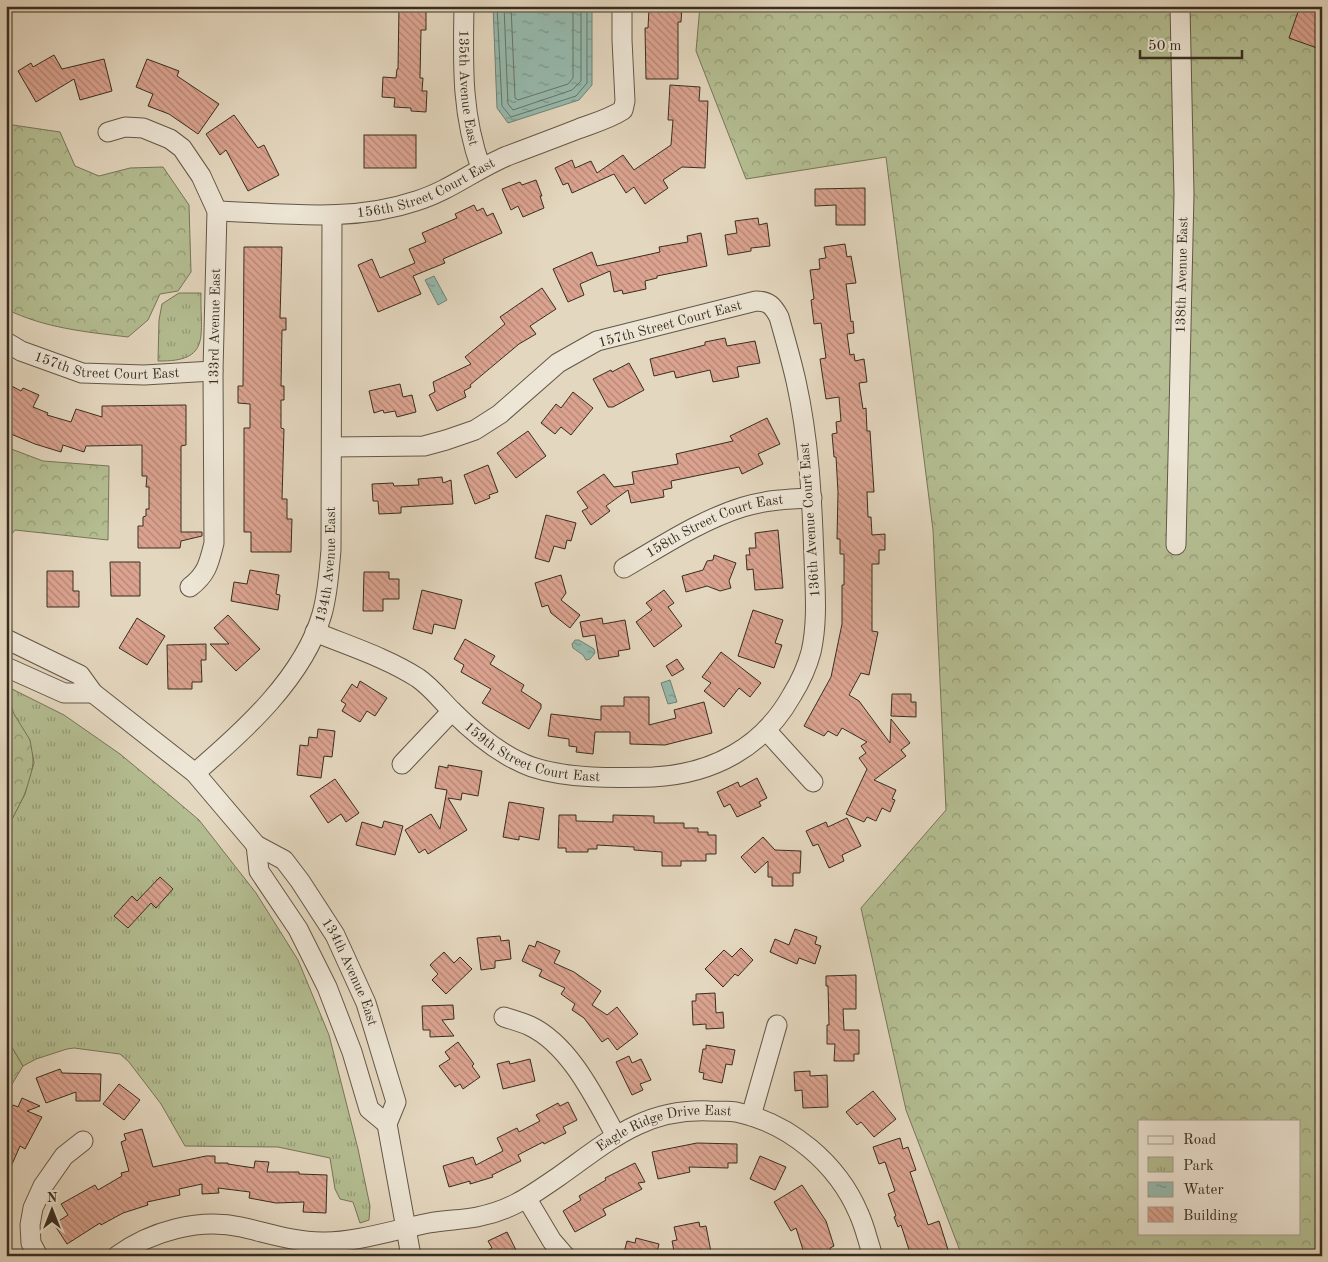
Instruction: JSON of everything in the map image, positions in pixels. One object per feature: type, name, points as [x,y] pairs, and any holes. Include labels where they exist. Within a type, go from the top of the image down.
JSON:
[{"type":"street","name":"135th Avenue East","points":[[464,6],[463,74],[466,112],[470,135],[481,168]]},
{"type":"street","name":"156th Street Court East","points":[[217,211],[332,216],[375,212],[417,201],[457,184],[481,168],[607,119],[623,110],[626,101],[622,6]]},
{"type":"street","name":"138th Avenue East","points":[[1176,545],[1184,194],[1180,6]]},
{"type":"street","name":"133rd Avenue East","points":[[108,132],[126,127],[143,128],[170,139],[182,148],[201,176],[217,211],[213,371],[214,543],[206,570],[200,580],[190,587]]},
{"type":"street","name":"134th Avenue East","points":[[256,845],[259,871],[298,928],[330,995],[352,1052],[369,1109],[387,1124],[396,1102],[366,1003],[335,935],[284,860],[256,845],[195,773],[272,700],[304,657],[322,615],[329,582],[331,550],[332,216]]},
{"type":"street","name":"157th Street Court East","points":[[332,448],[424,446],[446,440],[474,430],[494,418],[558,363],[597,341],[756,301],[769,303]]},
{"type":"street","name":"136th Avenue Court East","points":[[766,730],[785,709],[800,681],[811,652],[815,610],[812,498],[808,456],[796,380],[779,317],[769,303]]},
{"type":"street","name":"157th Street Court East","points":[[6,342],[21,351],[82,373],[144,374],[213,371]]},
{"type":"street","name":"158th Street Court East","points":[[624,568],[723,514],[745,506],[774,501],[812,498]]},
{"type":"street","name":"159th Street Court East","points":[[315,632],[376,657],[419,679],[491,745],[510,758],[532,767],[558,774],[646,777],[690,772],[717,764],[745,749],[766,730]]},
{"type":"street","points":[[6,639],[80,675],[92,693],[195,773]]},
{"type":"street","points":[[6,667],[64,693],[92,693]]},
{"type":"street","points":[[402,764],[452,711]]},
{"type":"street","points":[[766,730],[813,782]]},
{"type":"street","points":[[504,1017],[530,1026],[559,1046],[577,1070],[616,1136]]},
{"type":"street","points":[[751,1116],[777,1025]]},
{"type":"street","name":"Eagle Ridge Drive East","points":[[117,1256],[146,1239],[170,1230],[193,1226],[239,1226],[298,1240],[324,1242],[348,1240],[436,1222],[477,1217],[505,1209],[527,1199],[633,1126],[654,1118],[689,1110],[734,1112],[751,1116],[772,1124],[796,1138],[819,1156],[834,1173],[860,1214],[873,1256]]},
{"type":"street","points":[[387,1124],[411,1256]]},
{"type":"street","points":[[38,1256],[31,1243],[30,1225],[33,1208],[43,1186],[64,1156],[83,1141]]},
{"type":"street","points":[[527,1199],[552,1241],[565,1256]]},
{"type":"green space","points":[[700,6],[1322,6],[1322,1256],[962,1256],[906,1110],[861,908],[946,810],[933,530],[886,157],[746,179],[696,51]]},
{"type":"green space","points":[[6,124],[60,132],[75,166],[99,176],[130,168],[163,167],[189,205],[191,272],[178,291],[160,294],[148,320],[128,337],[50,325],[6,309]]},
{"type":"green space","points":[[179,293],[201,293],[201,333],[199,343],[195,351],[187,357],[158,361],[159,320],[162,304]]},
{"type":"green space","points":[[6,447],[43,461],[109,466],[108,540],[15,530],[7,540],[6,545]]},
{"type":"green space","points":[[6,686],[64,715],[120,754],[166,792],[199,820],[256,893],[298,960],[329,1035],[358,1149],[370,1206],[369,1220],[360,1223],[353,1202],[340,1199],[335,1189],[330,1158],[278,1147],[185,1146],[161,1104],[129,1062],[120,1054],[74,1048],[36,1059],[23,1066],[6,1037],[6,831],[25,794],[34,763],[30,740],[14,714],[10,703],[6,702]]},
{"type":"green space","points":[[6,702],[10,703],[28,735],[33,752],[33,764],[23,799],[6,831]]},
{"type":"green space","points":[[6,1037],[23,1066],[6,1094]]},
{"type":"water","points":[[493,6],[592,6],[592,85],[579,100],[508,123],[497,108]]},
{"type":"water","points":[[434,276],[447,300],[438,305],[425,280]]},
{"type":"water","points":[[575,640],[579,640],[594,649],[595,653],[590,659],[586,660],[583,655],[573,648],[572,644]]},
{"type":"water","points":[[670,680],[677,702],[668,704],[661,683]]},
{"type":"building","points":[[399,6],[426,6],[426,30],[421,30],[420,78],[423,78],[422,91],[427,91],[426,112],[411,111],[411,108],[394,107],[395,98],[382,97],[383,77],[396,78],[398,69]]},
{"type":"building","points":[[656,6],[682,6],[681,22],[678,22],[678,79],[646,79],[645,28],[648,28],[649,8],[656,9]]},
{"type":"building","points":[[1300,6],[1322,6],[1322,35],[1317,48],[1289,38]]},
{"type":"building","points":[[54,55],[62,69],[104,59],[112,91],[80,100],[74,79],[36,102],[18,71],[31,63],[33,67]]},
{"type":"building","points":[[147,59],[179,71],[177,76],[219,104],[198,134],[169,114],[148,106],[153,94],[136,87]]},
{"type":"building","points":[[670,85],[700,87],[699,101],[708,101],[705,168],[682,167],[663,180],[668,188],[645,204],[634,187],[626,193],[614,174],[572,193],[568,183],[563,185],[555,168],[572,160],[575,168],[591,161],[597,173],[623,155],[634,170],[671,145],[673,120],[668,120]]},
{"type":"building","points":[[234,115],[258,148],[264,145],[279,175],[248,191],[226,150],[220,155],[206,134]]},
{"type":"building","points":[[364,135],[416,135],[416,168],[364,168]]},
{"type":"building","points":[[536,180],[544,208],[523,217],[518,206],[511,210],[502,189],[520,182],[522,185]]},
{"type":"building","points":[[865,188],[865,225],[836,225],[836,205],[815,206],[815,189]]},
{"type":"building","points":[[474,205],[477,211],[483,208],[487,216],[493,213],[502,233],[443,259],[445,263],[413,276],[421,294],[378,312],[358,265],[372,259],[380,278],[415,263],[409,249],[426,242],[422,233],[457,218],[455,214]]},
{"type":"building","points":[[758,218],[759,225],[767,223],[770,246],[751,248],[751,251],[728,255],[725,235],[737,233],[735,221]]},
{"type":"building","points":[[701,233],[707,266],[657,276],[657,278],[645,281],[646,289],[623,294],[622,290],[614,292],[610,271],[580,284],[584,295],[568,302],[553,269],[592,252],[597,266],[660,252],[659,247],[688,242],[687,236]]},
{"type":"building","points":[[845,244],[847,257],[851,256],[856,283],[846,284],[854,333],[847,334],[850,355],[854,354],[855,361],[864,359],[867,382],[859,383],[863,409],[866,408],[867,431],[870,431],[874,492],[867,492],[868,517],[871,517],[872,535],[885,534],[885,550],[879,550],[879,564],[872,564],[872,631],[878,632],[869,675],[861,673],[849,695],[859,701],[890,743],[891,719],[910,743],[901,750],[906,756],[874,780],[896,790],[892,799],[895,800],[890,812],[882,808],[876,821],[867,817],[864,822],[846,814],[867,769],[859,758],[866,753],[861,746],[867,742],[842,728],[837,736],[828,731],[824,736],[804,726],[831,677],[842,624],[842,585],[844,585],[844,554],[840,554],[840,539],[837,539],[838,492],[836,457],[834,457],[832,434],[837,433],[836,422],[841,421],[839,397],[826,399],[820,359],[826,358],[821,323],[814,324],[811,300],[814,299],[810,270],[820,269],[819,259],[826,258],[824,247]]},
{"type":"building","points":[[244,247],[282,247],[280,318],[286,318],[286,330],[282,330],[281,386],[284,386],[284,400],[281,400],[281,428],[284,429],[282,499],[287,499],[287,519],[292,519],[291,552],[251,552],[251,532],[244,532],[244,428],[250,428],[250,404],[238,403],[238,386],[243,386]]},
{"type":"building","points":[[542,288],[556,309],[530,326],[536,334],[519,344],[470,385],[471,387],[464,391],[466,397],[437,411],[429,395],[435,392],[433,382],[471,364],[465,357],[505,324],[500,317]]},
{"type":"building","points":[[725,338],[727,346],[755,341],[760,363],[737,367],[739,377],[713,382],[710,370],[676,378],[674,371],[654,376],[650,359],[705,345],[705,342]]},
{"type":"building","points":[[629,363],[644,390],[613,407],[608,407],[593,379]]},
{"type":"building","points":[[6,383],[21,391],[23,388],[39,395],[33,407],[48,413],[47,415],[71,422],[76,409],[102,417],[102,406],[186,405],[186,445],[181,446],[181,532],[202,532],[202,536],[181,541],[180,548],[138,548],[138,526],[143,526],[143,517],[146,516],[146,509],[149,509],[149,487],[146,487],[147,476],[142,476],[142,445],[86,446],[84,452],[63,445],[61,452],[6,432]]},
{"type":"building","points":[[400,384],[403,397],[412,395],[416,412],[397,417],[395,411],[384,413],[383,410],[374,413],[369,391]]},
{"type":"building","points":[[573,392],[593,408],[571,435],[561,427],[555,434],[541,423],[556,404],[561,408]]},
{"type":"building","points":[[767,418],[780,444],[758,454],[763,464],[742,474],[739,467],[671,481],[672,488],[663,490],[664,497],[631,503],[628,490],[606,506],[610,511],[591,525],[582,511],[588,508],[577,492],[604,474],[614,487],[634,484],[632,472],[678,464],[676,454],[733,441],[730,436]]},
{"type":"building","points":[[528,431],[546,456],[516,478],[497,453]]},
{"type":"building","points":[[488,465],[498,492],[489,495],[490,498],[475,504],[464,475]]},
{"type":"building","points":[[442,477],[443,483],[451,480],[453,504],[401,507],[401,513],[379,514],[378,501],[373,501],[372,484],[393,483],[394,486],[419,485],[418,479]]},
{"type":"building","points":[[546,515],[576,523],[571,541],[567,540],[565,549],[554,546],[549,562],[535,558]]},
{"type":"building","points":[[778,530],[783,588],[755,590],[753,569],[747,570],[746,555],[750,555],[749,548],[756,548],[755,533]]},
{"type":"building","points":[[714,555],[736,563],[729,581],[731,588],[720,591],[707,586],[686,592],[682,576],[703,570],[707,561],[713,560]]},
{"type":"building","points":[[110,562],[140,562],[140,596],[111,596]]},
{"type":"building","points":[[250,570],[279,575],[276,594],[280,595],[278,610],[231,601],[234,582],[247,584]]},
{"type":"building","points":[[47,571],[73,571],[73,591],[79,591],[79,607],[47,607]]},
{"type":"building","points":[[364,572],[389,572],[389,579],[399,579],[399,599],[383,599],[383,611],[363,611]]},
{"type":"building","points":[[561,575],[566,593],[561,600],[580,615],[570,628],[551,613],[548,605],[542,607],[535,583]]},
{"type":"building","points":[[422,590],[462,600],[455,629],[434,624],[432,634],[413,629]]},
{"type":"building","points":[[664,590],[674,603],[668,607],[682,626],[654,647],[636,622],[652,610],[646,603]]},
{"type":"building","points":[[753,610],[783,620],[775,643],[782,645],[774,668],[738,656]]},
{"type":"building","points":[[228,615],[260,649],[236,671],[210,644],[229,644],[214,628]]},
{"type":"building","points":[[137,618],[165,636],[147,665],[119,648]]},
{"type":"building","points":[[602,618],[603,624],[625,620],[630,649],[618,651],[619,656],[599,659],[595,635],[583,637],[580,622]]},
{"type":"building","points":[[465,639],[495,656],[490,664],[524,685],[521,691],[541,704],[541,708],[529,729],[482,703],[491,689],[461,672],[464,665],[454,659]]},
{"type":"building","points":[[206,644],[206,660],[201,660],[202,682],[192,682],[192,689],[168,689],[167,645]]},
{"type":"building","points":[[721,652],[761,683],[750,697],[739,688],[724,707],[704,691],[711,683],[702,677]]},
{"type":"building","points":[[677,659],[684,669],[672,676],[666,666]]},
{"type":"building","points":[[360,681],[387,698],[375,716],[367,711],[360,722],[342,711],[346,704],[341,701],[352,684],[357,688]]},
{"type":"building","points":[[892,694],[911,694],[911,702],[916,702],[916,717],[891,716]]},
{"type":"building","points":[[624,697],[649,697],[649,725],[676,718],[674,710],[704,702],[712,733],[665,745],[630,744],[630,732],[595,732],[593,754],[576,752],[577,747],[569,746],[569,739],[548,736],[551,714],[601,720],[601,706],[624,706]]},
{"type":"building","points":[[318,729],[335,731],[332,757],[324,756],[321,778],[297,775],[300,745],[308,746],[309,737],[317,738]]},
{"type":"building","points":[[448,765],[482,771],[478,796],[462,793],[461,800],[448,798],[467,830],[428,854],[425,849],[419,853],[405,830],[431,814],[440,829],[447,790],[435,788],[439,766],[448,768]]},
{"type":"building","points":[[757,778],[767,798],[759,802],[761,806],[737,817],[730,804],[724,807],[717,792],[738,782],[740,787]]},
{"type":"building","points":[[335,779],[359,813],[346,822],[341,814],[328,823],[310,796]]},
{"type":"building","points":[[509,802],[544,808],[539,840],[519,836],[519,840],[503,837]]},
{"type":"building","points":[[559,815],[576,815],[576,821],[613,822],[613,815],[654,816],[654,823],[684,823],[684,828],[698,828],[698,832],[708,832],[708,835],[716,835],[716,854],[706,854],[706,861],[681,861],[681,866],[662,866],[662,852],[634,850],[634,847],[597,845],[597,849],[588,849],[588,852],[566,852],[566,848],[558,848]]},
{"type":"building","points":[[847,818],[861,846],[842,855],[844,861],[829,868],[818,844],[813,846],[806,831],[826,822],[828,827]]},
{"type":"building","points":[[384,821],[403,826],[395,855],[356,845],[362,822],[382,828]]},
{"type":"building","points":[[763,837],[775,850],[801,851],[800,873],[793,873],[793,886],[772,886],[772,877],[768,877],[768,861],[755,873],[741,857]]},
{"type":"building","points":[[160,877],[173,889],[156,908],[151,903],[128,928],[114,916],[132,896],[137,901]]},
{"type":"building","points":[[795,929],[817,937],[815,944],[821,946],[815,964],[799,958],[797,964],[770,952],[775,939],[789,945]]},
{"type":"building","points":[[500,936],[501,941],[509,940],[511,959],[495,961],[495,968],[481,970],[477,938]]},
{"type":"building","points":[[537,941],[560,951],[554,963],[574,972],[601,991],[592,1005],[607,1015],[617,1007],[638,1034],[617,1050],[608,1038],[602,1042],[584,1018],[572,1010],[575,1004],[561,994],[565,988],[539,976],[542,970],[522,961],[529,945],[535,947]]},
{"type":"building","points":[[741,948],[753,960],[738,976],[735,974],[723,987],[705,969],[724,950],[732,957]]},
{"type":"building","points":[[444,952],[454,963],[460,957],[472,969],[446,994],[432,980],[438,974],[430,965]]},
{"type":"building","points":[[856,975],[856,1009],[843,1009],[844,1030],[859,1030],[859,1054],[854,1054],[854,1061],[834,1061],[835,1044],[827,1044],[827,1025],[829,1025],[826,976]]},
{"type":"building","points":[[715,993],[716,1013],[723,1012],[724,1028],[706,1029],[706,1024],[693,1025],[692,1001],[696,1001],[696,994]]},
{"type":"building","points":[[453,1005],[454,1019],[442,1020],[454,1036],[430,1037],[430,1030],[423,1030],[422,1006]]},
{"type":"building","points":[[458,1042],[474,1064],[472,1066],[480,1077],[463,1089],[460,1084],[455,1087],[439,1066],[450,1059],[445,1052]]},
{"type":"building","points":[[706,1045],[735,1050],[732,1065],[726,1064],[722,1083],[703,1079],[704,1073],[699,1072],[703,1049],[706,1049]]},
{"type":"building","points":[[629,1056],[632,1063],[641,1059],[651,1080],[640,1084],[643,1090],[632,1095],[616,1062]]},
{"type":"building","points":[[530,1059],[535,1081],[503,1089],[497,1064],[509,1061],[510,1064]]},
{"type":"building","points":[[60,1069],[62,1073],[101,1074],[100,1101],[76,1101],[76,1092],[46,1103],[36,1078]]},
{"type":"building","points":[[810,1071],[810,1076],[827,1075],[828,1107],[803,1108],[802,1090],[795,1091],[794,1072]]},
{"type":"building","points":[[119,1084],[140,1100],[124,1120],[103,1104]]},
{"type":"building","points":[[873,1091],[896,1119],[874,1137],[861,1122],[857,1125],[846,1112]]},
{"type":"building","points":[[22,1098],[40,1106],[27,1111],[42,1117],[25,1149],[20,1146],[6,1178],[6,1121],[13,1105],[18,1107]]},
{"type":"building","points":[[568,1102],[577,1120],[563,1127],[566,1133],[518,1155],[521,1161],[492,1175],[493,1177],[470,1184],[470,1181],[449,1187],[443,1166],[473,1157],[476,1165],[503,1151],[497,1138],[517,1128],[519,1132],[540,1121],[536,1115],[558,1103],[560,1106]]},
{"type":"building","points":[[142,1129],[153,1167],[206,1156],[215,1156],[215,1163],[228,1163],[254,1168],[255,1161],[269,1162],[267,1172],[299,1172],[299,1174],[327,1175],[326,1213],[303,1212],[304,1202],[276,1203],[249,1198],[250,1192],[218,1188],[219,1193],[202,1194],[202,1184],[179,1189],[180,1195],[147,1202],[148,1205],[123,1213],[101,1225],[100,1223],[67,1244],[54,1224],[68,1215],[61,1204],[95,1185],[98,1190],[122,1176],[121,1173],[129,1171],[121,1142],[126,1140],[124,1134]]},
{"type":"building","points":[[900,1138],[903,1149],[908,1147],[916,1170],[910,1172],[928,1225],[939,1221],[950,1256],[911,1256],[901,1225],[898,1227],[888,1194],[895,1191],[885,1162],[879,1164],[873,1147]]},
{"type":"building","points":[[697,1143],[737,1144],[737,1163],[728,1163],[728,1168],[689,1167],[690,1172],[658,1179],[652,1152]]},
{"type":"building","points":[[760,1156],[786,1167],[775,1190],[750,1179]]},
{"type":"building","points":[[635,1163],[645,1182],[638,1183],[642,1189],[603,1209],[606,1215],[575,1232],[563,1211],[581,1200],[579,1196],[606,1180],[605,1178]]},
{"type":"building","points":[[802,1185],[826,1221],[834,1246],[830,1248],[832,1256],[805,1256],[796,1228],[791,1231],[774,1202]]},
{"type":"building","points":[[699,1222],[700,1227],[706,1226],[711,1252],[675,1256],[672,1241],[677,1240],[674,1227]]},
{"type":"building","points":[[507,1232],[519,1256],[477,1256],[492,1248],[488,1241]]},
{"type":"building","points":[[636,1238],[659,1244],[656,1256],[623,1256],[627,1241],[635,1243]]}]
